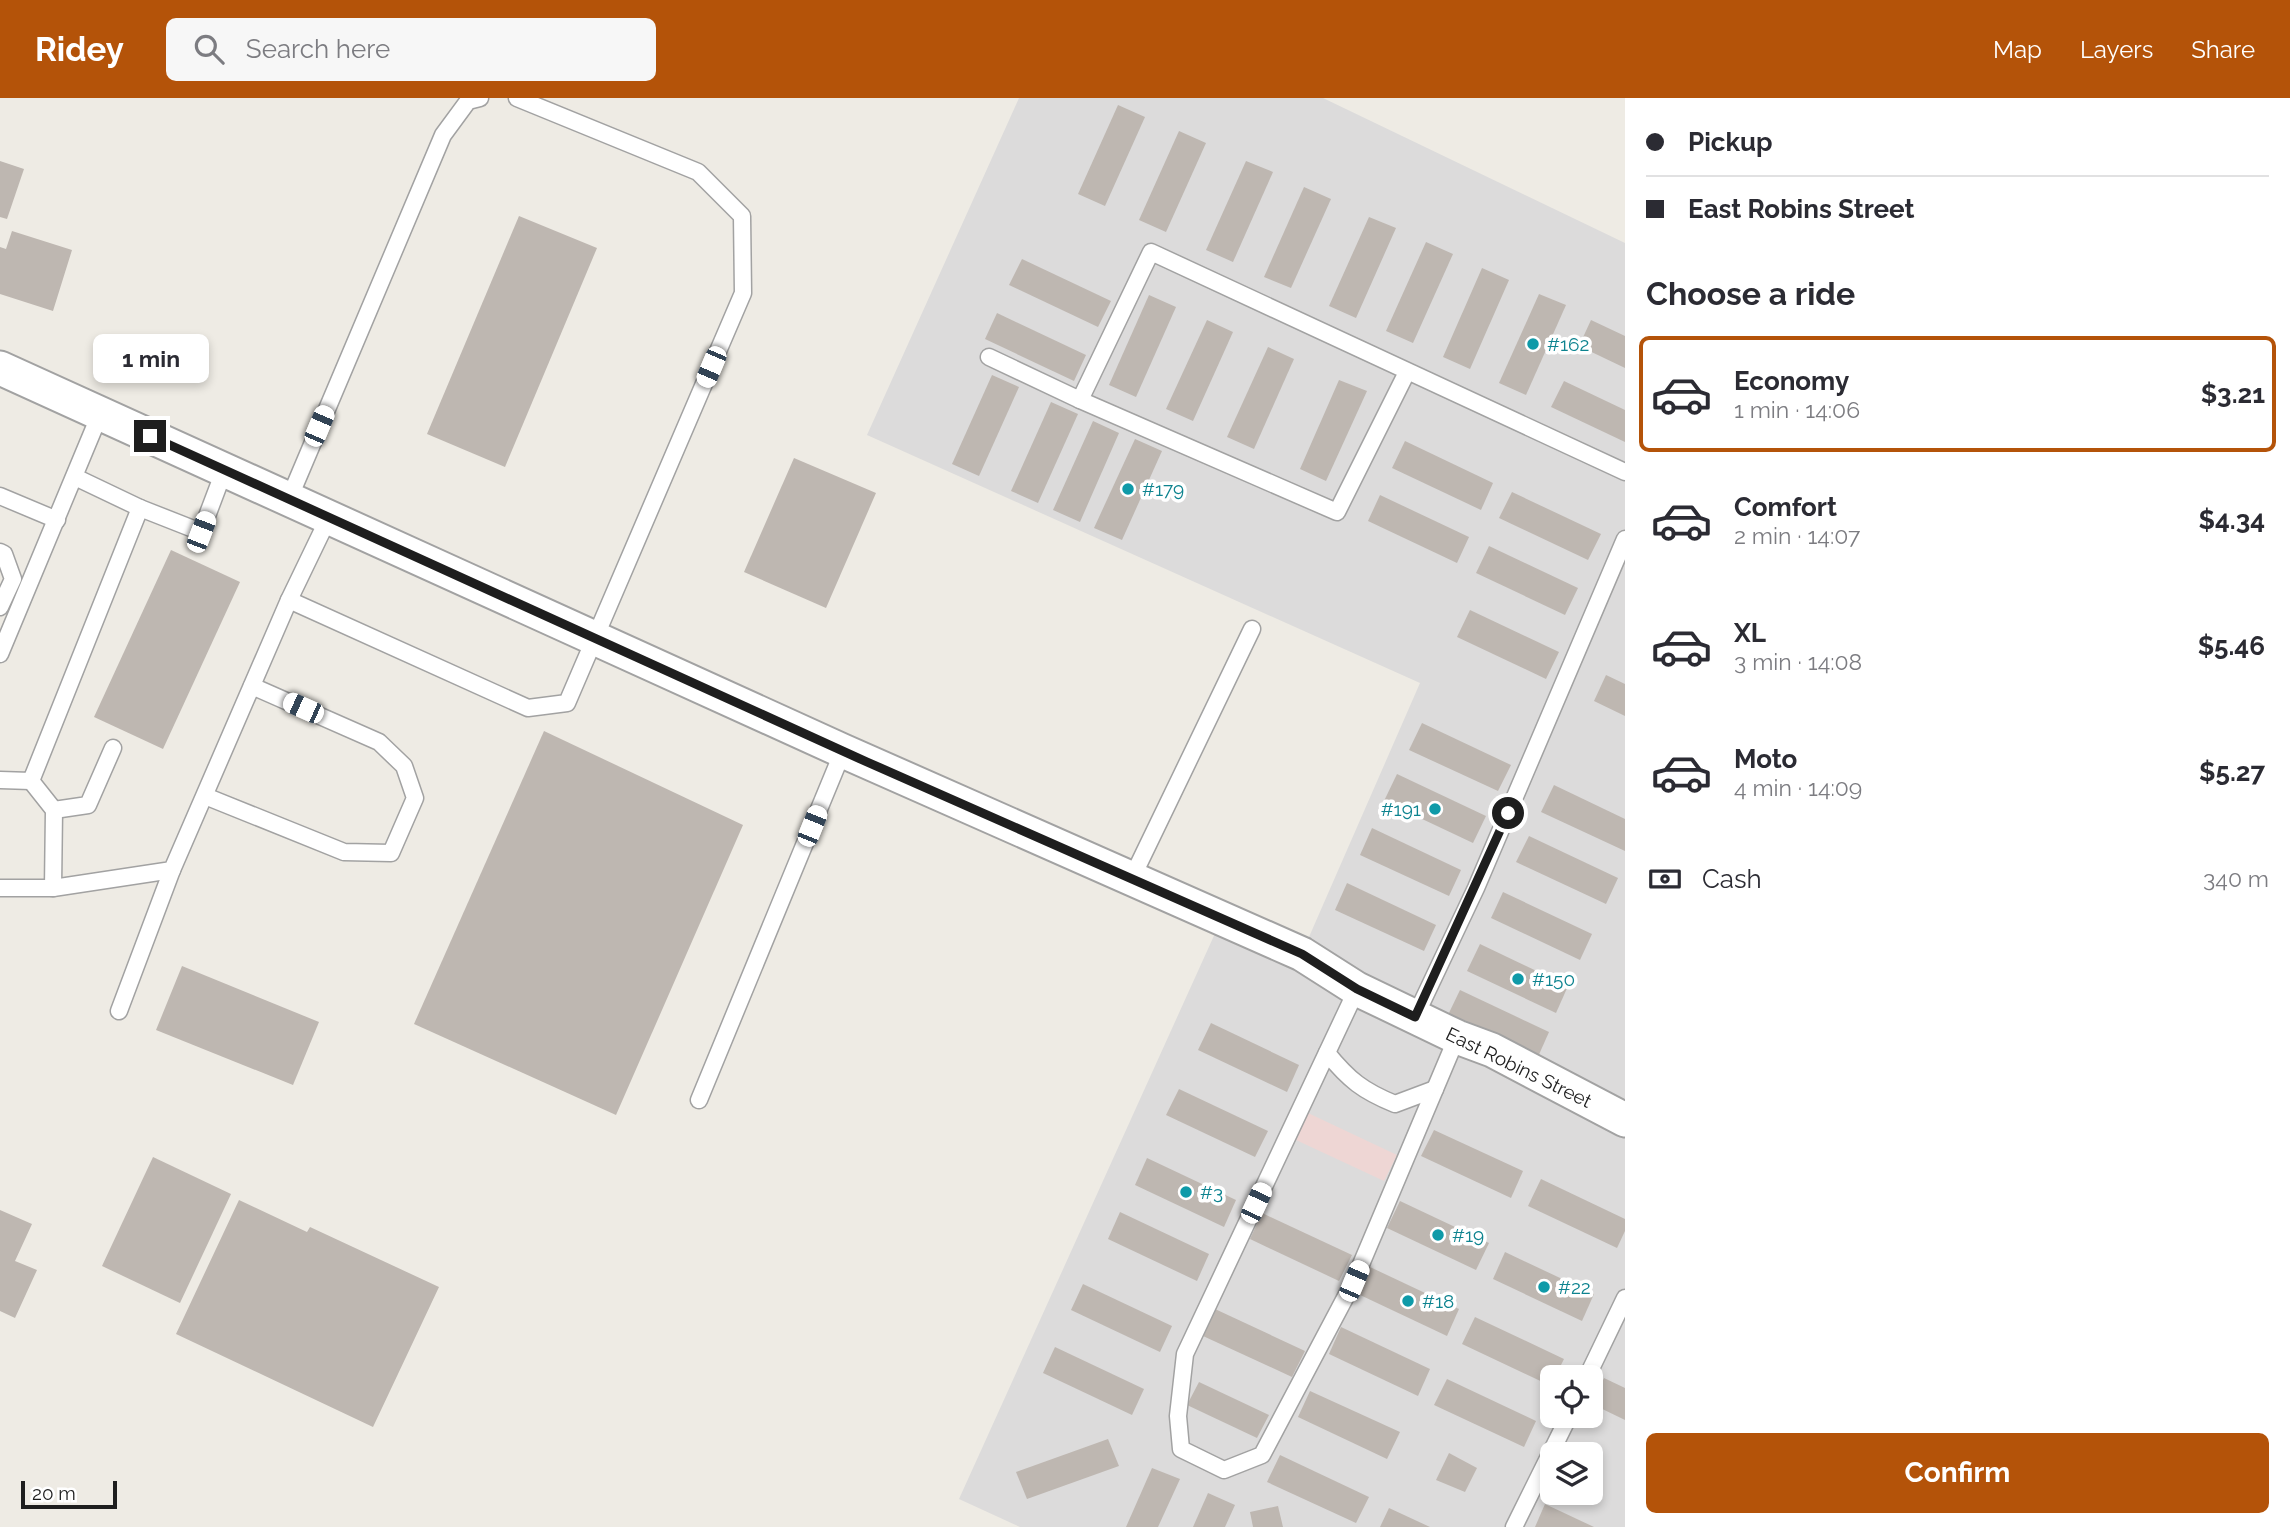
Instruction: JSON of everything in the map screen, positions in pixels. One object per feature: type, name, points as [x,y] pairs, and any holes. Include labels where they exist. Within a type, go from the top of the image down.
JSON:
[{"type":"street","name":"East Robins Street","points":[[0,368],[843,751],[1302,954],[1357,989],[1457,1037],[1492,1050],[1625,1120]]},
{"type":"lane","points":[[289,499],[443,135],[468,101],[480,98]]},
{"type":"lane","points":[[289,600],[528,708],[568,703],[743,293],[742,216],[698,172],[517,98]]},
{"type":"lane","points":[[1080,400],[1151,252],[1625,472]]},
{"type":"lane","points":[[989,357],[1080,400],[1337,512],[1407,372]]},
{"type":"lane","points":[[0,654],[100,414]]},
{"type":"lane","points":[[75,477],[140,508],[201,532],[224,471]]},
{"type":"lane","points":[[0,496],[57,520]]},
{"type":"lane","points":[[31,781],[140,508]]},
{"type":"lane","points":[[119,1011],[172,870],[289,600],[329,517]]},
{"type":"lane","points":[[1415,1017],[1476,888],[1625,539]]},
{"type":"lane","points":[[0,552],[4,554],[13,579],[0,607]]},
{"type":"lane","points":[[1131,880],[1252,629]]},
{"type":"lane","points":[[205,796],[344,852],[391,853],[415,798],[404,766],[379,742],[252,686]]},
{"type":"lane","points":[[54,810],[88,805],[113,748]]},
{"type":"lane","points":[[699,1100],[843,751]]},
{"type":"lane","points":[[0,779],[31,781],[54,810],[53,888]]},
{"type":"lane","points":[[0,888],[53,888],[172,870]]},
{"type":"lane","points":[[1357,989],[1185,1354],[1178,1416],[1181,1450],[1224,1470],[1262,1455],[1354,1281],[1457,1037]]},
{"type":"lane","points":[[1327,1053],[1346,1077],[1365,1092],[1395,1104],[1435,1089]]},
{"type":"lane","points":[[1593,1365],[1625,1298]]},
{"type":"lane","points":[[1514,1527],[1563,1428]]},
{"type":"shaded area","points":[[1019,98],[1323,98],[1625,243],[1625,1527],[1020,1527],[959,1499],[1222,918],[1302,953],[1420,683],[867,435]]},
{"type":"shaded area","points":[[1308,1113],[1397,1155],[1384,1181],[1296,1140]]},
{"type":"building","points":[[1118,105],[1145,117],[1105,206],[1078,194]]},
{"type":"building","points":[[1179,131],[1206,143],[1166,232],[1139,220]]},
{"type":"building","points":[[0,161],[24,169],[7,219],[0,217]]},
{"type":"building","points":[[1246,161],[1273,172],[1233,262],[1206,250]]},
{"type":"building","points":[[1304,187],[1331,199],[1291,288],[1264,277]]},
{"type":"building","points":[[519,216],[597,248],[505,467],[427,434]]},
{"type":"building","points":[[1369,217],[1396,228],[1356,318],[1329,306]]},
{"type":"building","points":[[12,231],[72,250],[53,311],[0,294],[0,247],[6,249]]},
{"type":"building","points":[[1426,242],[1453,254],[1413,343],[1386,331]]},
{"type":"building","points":[[1022,259],[1111,301],[1098,327],[1009,285]]},
{"type":"building","points":[[1482,268],[1509,280],[1470,369],[1443,357]]},
{"type":"building","name":"#162","points":[[1539,294],[1566,305],[1526,395],[1499,383]]},
{"type":"building","points":[[1149,295],[1176,307],[1136,397],[1109,385]]},
{"type":"building","points":[[997,313],[1086,355],[1074,381],[985,339]]},
{"type":"building","points":[[1207,320],[1233,332],[1193,421],[1166,409]]},
{"type":"building","points":[[1591,320],[1625,336],[1625,368],[1579,346]]},
{"type":"building","points":[[1268,347],[1294,359],[1254,449],[1227,437]]},
{"type":"building","points":[[992,375],[1019,387],[979,476],[952,464]]},
{"type":"building","points":[[1339,380],[1367,391],[1326,481],[1300,469]]},
{"type":"building","points":[[1564,381],[1625,410],[1625,442],[1551,407]]},
{"type":"building","points":[[1051,402],[1078,414],[1038,503],[1011,491]]},
{"type":"building","points":[[1093,421],[1119,433],[1080,522],[1053,510]]},
{"type":"building","name":"#179","points":[[1135,439],[1162,451],[1122,540],[1094,528]]},
{"type":"building","points":[[1405,441],[1493,483],[1481,510],[1392,468]]},
{"type":"building","points":[[794,458],[876,493],[826,608],[744,572]]},
{"type":"building","points":[[1512,492],[1601,534],[1588,560],[1499,518]]},
{"type":"building","points":[[1380,495],[1469,537],[1457,563],[1368,521]]},
{"type":"building","points":[[1489,546],[1578,588],[1565,615],[1476,573]]},
{"type":"building","points":[[171,550],[240,582],[163,749],[94,717]]},
{"type":"building","points":[[1470,610],[1559,652],[1546,679],[1457,637]]},
{"type":"building","points":[[1606,675],[1625,684],[1625,716],[1594,701]]},
{"type":"building","points":[[1422,723],[1511,765],[1498,791],[1409,750]]},
{"type":"building","points":[[544,731],[743,825],[616,1115],[414,1024]]},
{"type":"building","name":"#191","points":[[1397,774],[1486,816],[1473,843],[1384,801]]},
{"type":"building","points":[[1554,785],[1625,819],[1625,851],[1541,812]]},
{"type":"building","points":[[1372,828],[1461,870],[1449,896],[1360,855]]},
{"type":"building","points":[[1529,836],[1618,878],[1606,904],[1516,862]]},
{"type":"building","points":[[1347,883],[1436,925],[1424,951],[1335,910]]},
{"type":"building","points":[[1503,892],[1592,934],[1580,960],[1491,918]]},
{"type":"building","name":"#150","points":[[1480,944],[1568,986],[1556,1013],[1467,971]]},
{"type":"building","points":[[182,966],[319,1022],[293,1085],[156,1030]]},
{"type":"building","points":[[1460,990],[1549,1032],[1537,1059],[1447,1017]]},
{"type":"building","points":[[1211,1023],[1299,1065],[1287,1092],[1198,1050]]},
{"type":"building","points":[[1179,1089],[1268,1131],[1255,1157],[1166,1115]]},
{"type":"building","points":[[1434,1130],[1523,1171],[1511,1198],[1421,1156]]},
{"type":"building","points":[[153,1157],[231,1194],[180,1303],[102,1266]]},
{"type":"building","name":"#3","points":[[1147,1158],[1236,1200],[1224,1227],[1135,1185]]},
{"type":"building","points":[[1541,1179],[1625,1219],[1625,1231],[1617,1248],[1528,1206]]},
{"type":"building","points":[[239,1200],[307,1232],[310,1227],[439,1287],[373,1427],[176,1334]]},
{"type":"building","name":"#19","points":[[1400,1201],[1489,1243],[1476,1270],[1387,1228]]},
{"type":"building","points":[[0,1210],[32,1224],[15,1261],[37,1270],[15,1318],[0,1311]]},
{"type":"building","points":[[1120,1212],[1209,1254],[1197,1281],[1108,1239]]},
{"type":"building","points":[[1262,1213],[1352,1255],[1339,1281],[1250,1239]]},
{"type":"building","name":"#22","points":[[1505,1252],[1594,1294],[1582,1321],[1493,1279]]},
{"type":"building","name":"#18","points":[[1370,1267],[1459,1309],[1447,1336],[1358,1294]]},
{"type":"building","points":[[1083,1284],[1172,1326],[1160,1352],[1071,1310]]},
{"type":"building","points":[[1215,1309],[1305,1351],[1292,1377],[1203,1336]]},
{"type":"building","points":[[1475,1317],[1564,1359],[1561,1365],[1540,1365],[1540,1381],[1462,1344]]},
{"type":"building","points":[[1341,1327],[1430,1369],[1418,1396],[1329,1354]]},
{"type":"building","points":[[1055,1347],[1144,1389],[1132,1415],[1043,1373]]},
{"type":"building","points":[[1604,1378],[1625,1388],[1625,1420],[1603,1409]]},
{"type":"building","points":[[1447,1379],[1536,1421],[1524,1447],[1434,1405]]},
{"type":"building","points":[[1199,1382],[1269,1415],[1257,1438],[1187,1405]]},
{"type":"building","points":[[1310,1391],[1400,1432],[1387,1459],[1298,1417]]},
{"type":"building","points":[[1108,1439],[1119,1466],[1027,1499],[1016,1472]]},
{"type":"building","points":[[1449,1453],[1477,1468],[1465,1492],[1436,1480]]},
{"type":"building","points":[[1280,1455],[1369,1497],[1356,1523],[1267,1482]]},
{"type":"building","points":[[1152,1468],[1180,1479],[1158,1527],[1126,1527]]},
{"type":"building","points":[[1208,1493],[1235,1505],[1225,1527],[1193,1527]]},
{"type":"building","points":[[1545,1505],[1547,1505],[1594,1527],[1535,1527]]},
{"type":"building","points":[[1278,1506],[1283,1527],[1253,1527],[1250,1512]]},
{"type":"building","points":[[1389,1508],[1430,1527],[1380,1527]]},
{"type":"place","name":"#162","points":[[1533,344]]},
{"type":"place","name":"#179","points":[[1128,489]]},
{"type":"place","name":"#191","points":[[1435,809]]},
{"type":"place","name":"#150","points":[[1518,979]]},
{"type":"place","name":"#3","points":[[1186,1192]]},
{"type":"place","name":"#19","points":[[1438,1235]]},
{"type":"place","name":"#22","points":[[1544,1287]]},
{"type":"place","name":"#18","points":[[1408,1301]]},
{"type":"route","points":[[150,436],[867,762],[1302,954],[1357,989],[1415,1017],[1508,813]]}]
